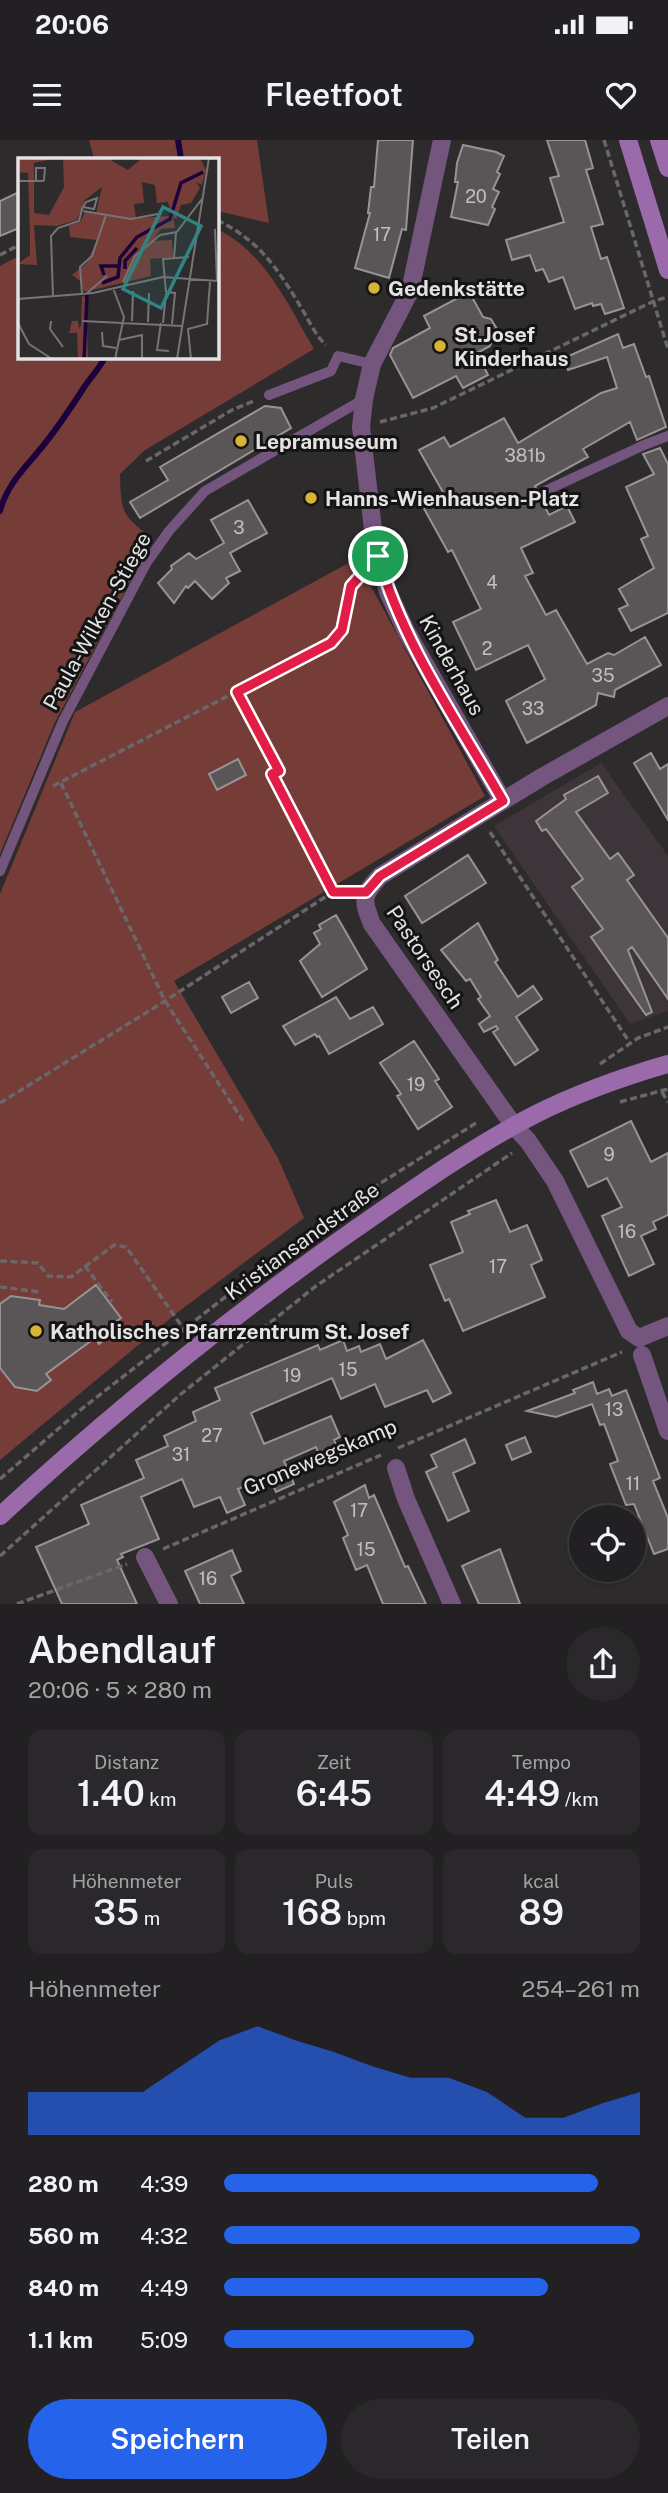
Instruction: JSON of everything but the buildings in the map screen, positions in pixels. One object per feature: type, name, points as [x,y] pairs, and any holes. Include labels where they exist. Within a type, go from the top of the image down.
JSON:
[{"type":"street","name":"Kinderhaus","points":[[442,140],[410,291],[372,364],[361,428],[378,556],[388,592],[406,631],[503,801]]},
{"type":"street","points":[[628,140],[668,270]]},
{"type":"street","points":[[659,140],[668,168]]},
{"type":"street","name":"Pastorsesch","points":[[668,706],[380,876],[366,892],[365,905],[372,924],[555,1181],[629,1331],[640,1346],[668,1431]]},
{"type":"street","name":"Kristiansandstraße","points":[[0,1516],[88,1435],[263,1296],[378,1213],[514,1126],[578,1095],[668,1064]]},
{"type":"street","points":[[640,1346],[668,1326]]},
{"type":"street","name":"Gronewegskamp","points":[[396,1468],[406,1499],[452,1604]]},
{"type":"street","points":[[145,1557],[169,1604]]},
{"type":"lane","points":[[269,395],[331,371],[338,356],[372,364]]},
{"type":"lane","name":"Paula-Wilken-Stiege","points":[[0,871],[63,721],[147,562],[169,531],[205,491],[364,399]]},
{"type":"lane","points":[[545,491],[668,436]]},
{"type":"path","points":[[604,140],[668,349]]},
{"type":"path","points":[[219,221],[235,229],[260,248],[282,274],[321,341],[338,356]]},
{"type":"path","points":[[0,255],[18,246]]},
{"type":"path","points":[[361,428],[433,408],[653,301],[668,297]]},
{"type":"path","points":[[146,461],[232,410],[269,395]]},
{"type":"path","points":[[30,799],[42,790],[61,783],[331,643],[338,636],[351,586],[378,556]]},
{"type":"path","points":[[237,692],[279,771],[272,774],[333,892]]},
{"type":"path","points":[[61,783],[165,1001],[243,1121]]},
{"type":"path","points":[[480,815],[631,1043],[668,1027]]},
{"type":"path","points":[[0,1103],[165,1001],[333,892],[366,892]]},
{"type":"path","points":[[617,1103],[668,1089]]},
{"type":"path","points":[[0,1556],[181,1394],[316,1286],[528,1142]]},
{"type":"path","points":[[0,1261],[38,1263],[48,1276],[71,1277],[114,1245],[126,1247],[183,1329]]},
{"type":"path","points":[[85,1266],[113,1302]]},
{"type":"path","points":[[0,1287],[41,1292]]},
{"type":"path","name":"Gronewegskamp","points":[[394,1450],[640,1346]]},
{"type":"path","name":"Gronewegskamp","points":[[17,1604],[145,1557],[382,1455]]},
{"type":"shaded area","points":[[89,140],[257,140],[269,223],[219,211],[219,158],[94,158]]},
{"type":"shaded area","points":[[219,230],[234,239],[262,266],[285,298],[314,349],[145,450],[120,474],[121,498],[125,512],[153,539],[55,722],[0,854],[0,266],[18,257],[18,359],[219,359]]},
{"type":"shaded area","points":[[356,559],[485,796],[174,981],[278,1158],[304,1218],[178,1312],[0,1460],[0,894],[75,712]]},
{"type":"shaded area","points":[[601,763],[668,856],[668,1011],[630,1024],[494,826]]},
{"type":"waterway","points":[[178,140],[181,158]]},
{"type":"waterway","points":[[0,511],[12,484],[48,440],[104,359]]},
{"type":"place","name":"Gedenkstätte","points":[[374,288]]},
{"type":"place","name":"St.Josef Kinderhaus","points":[[440,346]]},
{"type":"place","name":"Lepramuseum","points":[[241,441]]},
{"type":"place","name":"Hanns-Wienhausen-Platz","points":[[311,498]]},
{"type":"place","name":"Katholisches Pfarrzentrum St. Josef","points":[[36,1331]]},
{"type":"route","points":[[378,556],[388,592],[406,631],[503,801],[380,876],[366,892],[333,892],[272,774],[279,771],[237,692],[331,643],[342,630],[351,586],[378,556]]}]
